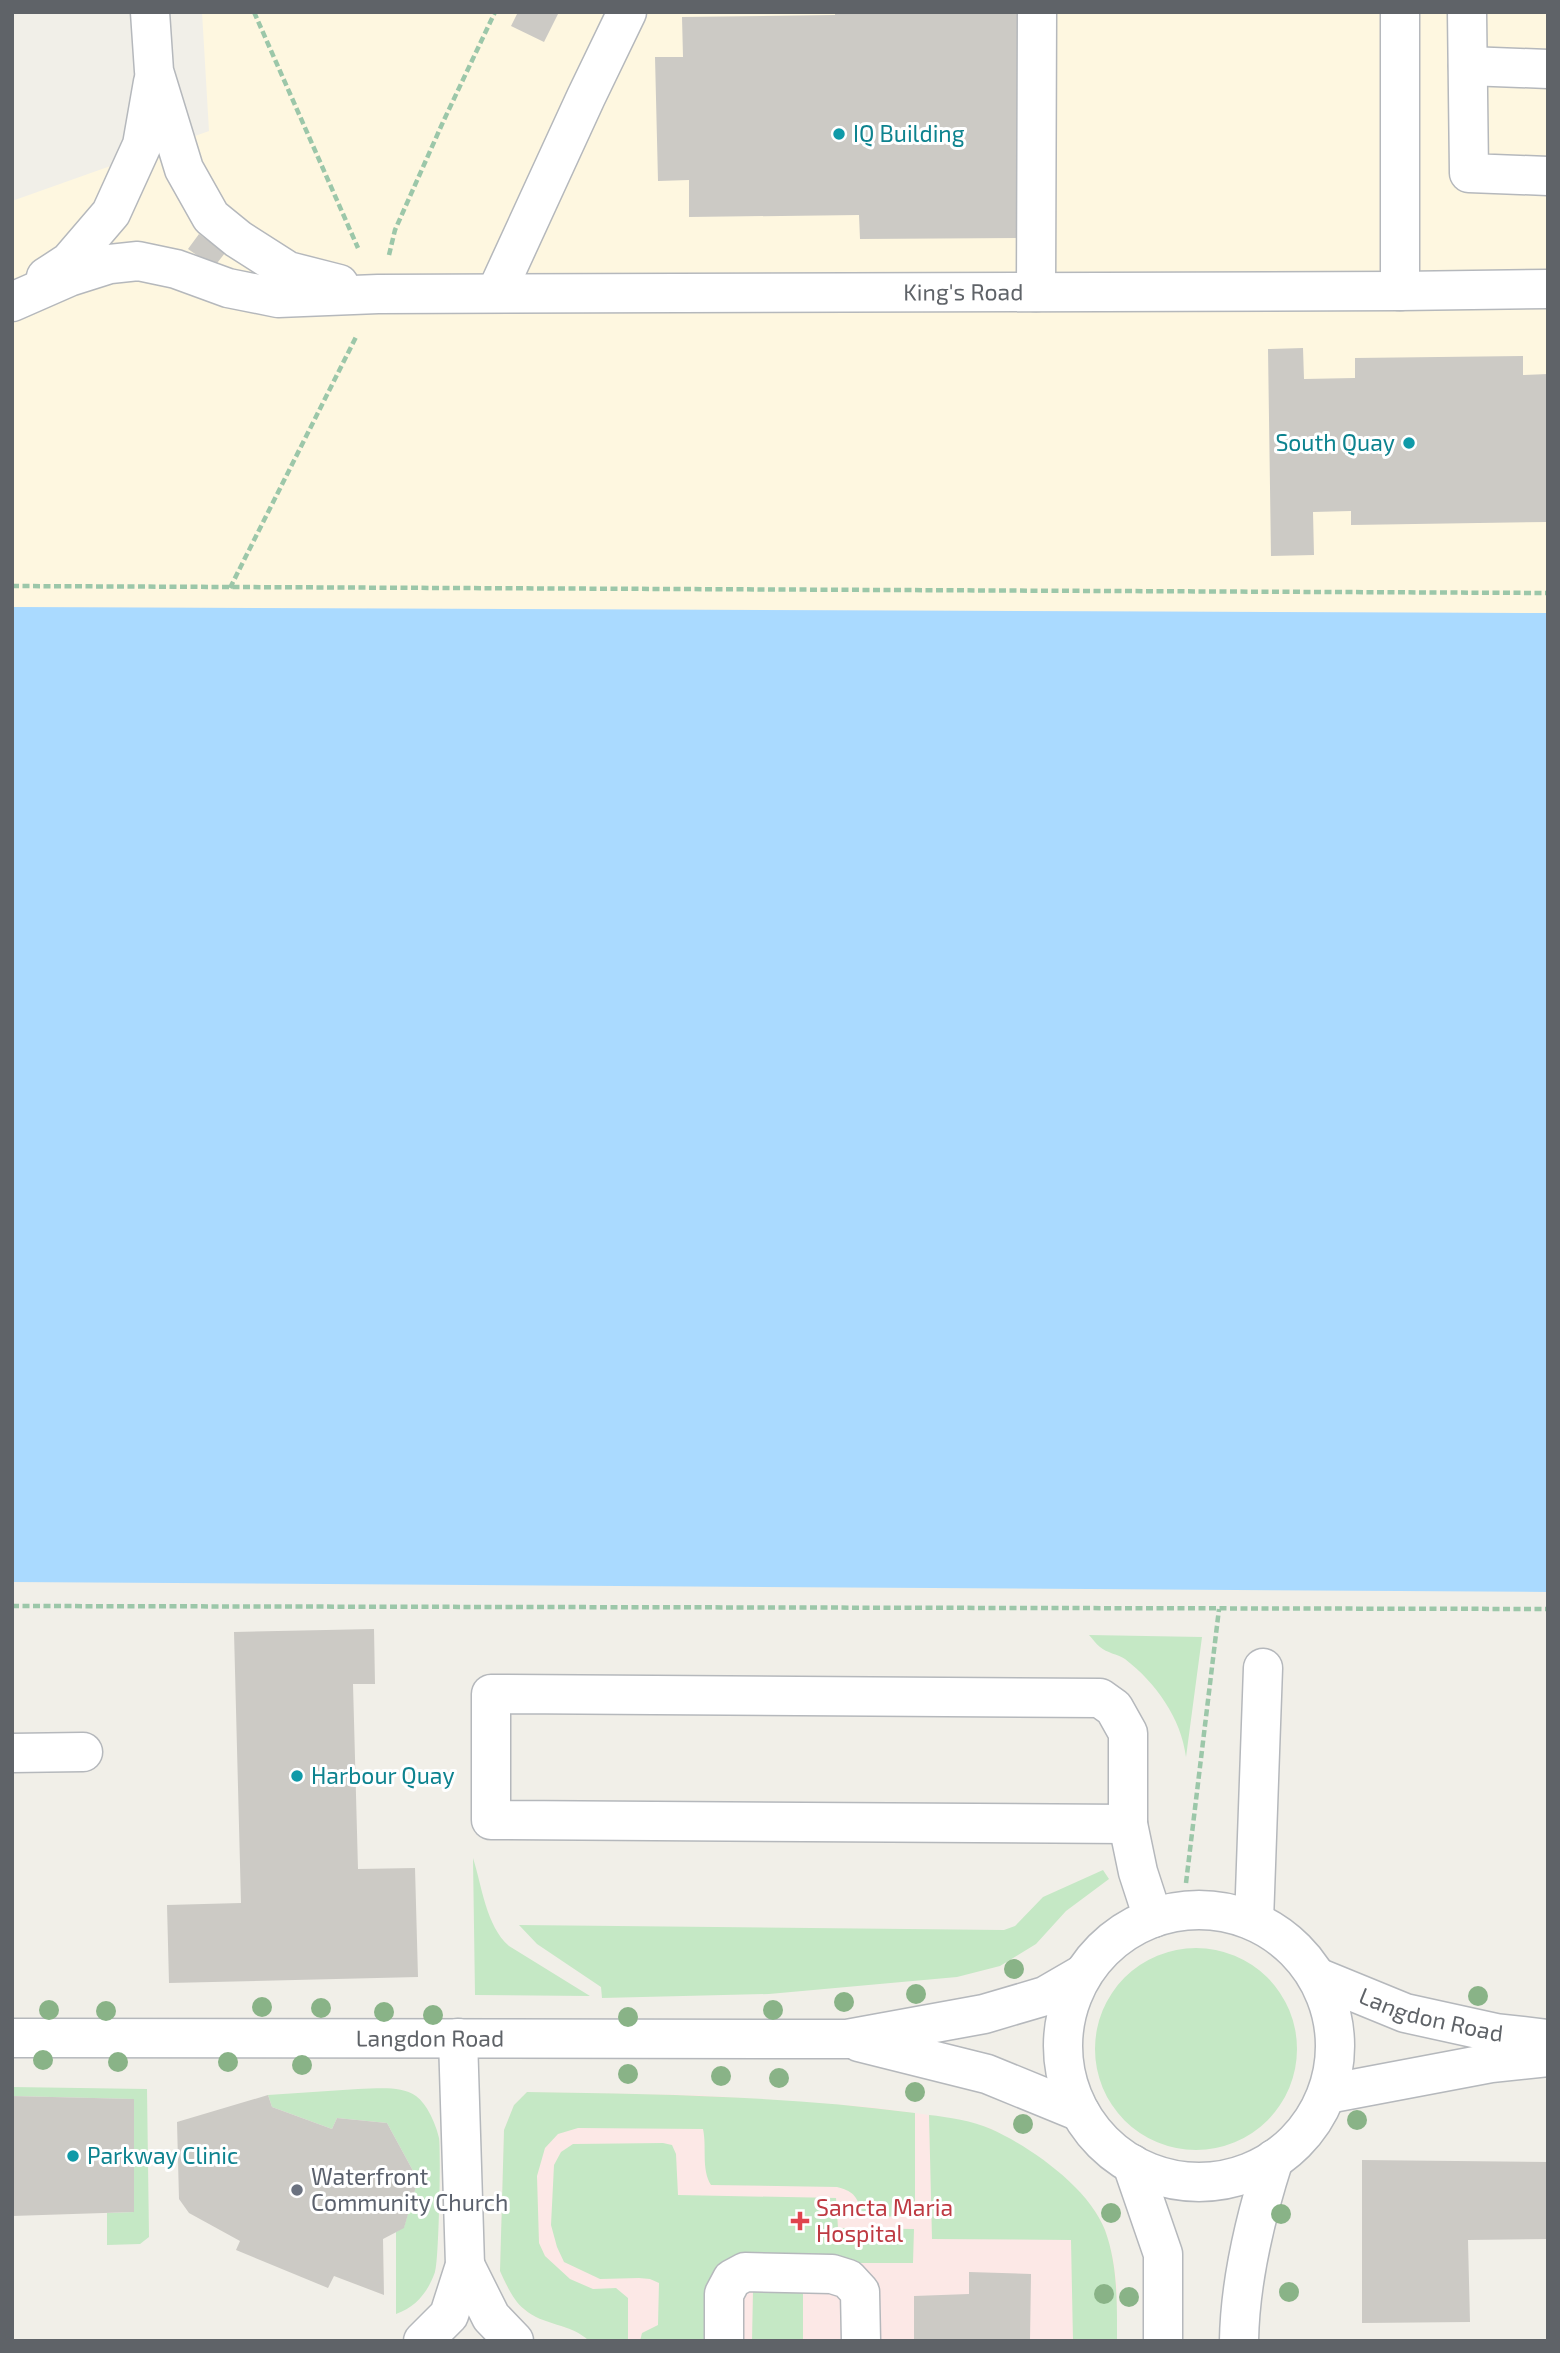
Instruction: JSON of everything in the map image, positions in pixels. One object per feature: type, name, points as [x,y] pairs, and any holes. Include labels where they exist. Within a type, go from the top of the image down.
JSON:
[{"type":"street","points":[[12,300],[69,261],[111,213],[142,145],[154,71],[150,12]]},
{"type":"street","points":[[496,293],[627,12]]},
{"type":"street","points":[[1036,292],[1037,12]]},
{"type":"street","points":[[1400,12],[1400,291]]},
{"type":"street","points":[[1467,12],[1469,173],[1548,176]]},
{"type":"street","points":[[1468,66],[1548,69]]},
{"type":"street","points":[[154,71],[184,169],[211,217],[238,239],[288,271],[378,294]]},
{"type":"street","points":[[12,300],[69,276],[110,264],[138,261],[176,269],[228,288],[278,298],[378,294]]},
{"type":"street","name":"King's Road","points":[[378,294],[1548,289]]},
{"type":"street","points":[[1254,1921],[1263,1668]]},
{"type":"street","points":[[1128,1824],[491,1820],[492,1694],[1100,1698],[1114,1708],[1128,1733],[1128,1824],[1138,1872],[1168,1914]]},
{"type":"street","points":[[12,1753],[83,1752]]},
{"type":"street","points":[[1219,1911],[1254,1921],[1290,1944],[1317,1977],[1329,2004],[1335,2034],[1334,2064],[1327,2094],[1314,2119],[1302,2134],[1274,2159],[1240,2175],[1203,2181],[1166,2178],[1132,2164],[1111,2150],[1094,2133],[1080,2112],[1067,2079],[1062,2043],[1068,2007],[1083,1974],[1100,1952],[1122,1933],[1168,1914],[1219,1911]]},
{"type":"street","name":"Langdon Road","points":[[12,2038],[846,2039],[984,2014],[1045,1996],[1083,1974]]},
{"type":"street","name":"Langdon Road","points":[[1317,1977],[1405,2013],[1496,2033],[1548,2039]]},
{"type":"street","points":[[423,2341],[449,2315],[465,2265],[458,2038]]},
{"type":"street","name":"Langdon Road","points":[[846,2039],[988,2074],[1080,2112]]},
{"type":"street","name":"Langdon Road","points":[[1327,2094],[1491,2063],[1548,2057]]},
{"type":"street","points":[[1239,2341],[1239,2310],[1252,2236],[1274,2159]]},
{"type":"street","points":[[1132,2164],[1163,2254],[1163,2341]]},
{"type":"street","points":[[465,2265],[491,2317],[514,2341]]},
{"type":"street","points":[[724,2341],[724,2294],[732,2279],[745,2272],[832,2274],[848,2279],[860,2292],[860,2341]]},
{"type":"path","points":[[254,12],[378,294]]},
{"type":"path","points":[[230,588],[378,294],[395,230],[495,12]]},
{"type":"path","points":[[12,586],[1548,593]]},
{"type":"path","points":[[12,1606],[1548,1609]]},
{"type":"path","points":[[1168,1914],[1219,1609]]},
{"type":"shaded area","points":[[202,12],[1548,12],[1548,613],[12,607],[12,201],[209,131]]},
{"type":"shaded area","name":"Sancta Maria Hospital","points":[[527,2092],[700,2095],[872,2107],[943,2117],[990,2128],[1032,2153],[1064,2177],[1096,2212],[1105,2229],[1113,2257],[1117,2285],[1117,2341],[589,2341],[581,2333],[538,2318],[524,2310],[507,2287],[500,2271],[504,2130],[514,2105]]},
{"type":"green space","points":[[1089,1635],[1202,1637],[1186,1757],[1173,1715],[1157,1690],[1125,1659],[1103,1649]]},
{"type":"green space","points":[[473,1858],[490,1917],[501,1938],[509,1946],[590,1996],[475,1995]]},
{"type":"green space","points":[[1103,1870],[1109,1879],[1066,1911],[1036,1944],[1000,1966],[957,1977],[769,1994],[602,1998],[601,1987],[537,1944],[519,1925],[1004,1930],[1015,1926],[1043,1897]]},
{"type":"green space","points":[[1196,1948],[1235,1956],[1252,1965],[1267,1978],[1280,1993],[1289,2010],[1297,2049],[1289,2088],[1280,2105],[1267,2120],[1252,2133],[1235,2142],[1196,2150],[1157,2142],[1140,2133],[1125,2120],[1112,2105],[1103,2088],[1095,2049],[1103,2010],[1112,1993],[1125,1978],[1140,1965],[1157,1956]]},
{"type":"green space","points":[[12,2087],[147,2089],[149,2237],[140,2244],[107,2245],[107,2213],[134,2212],[133,2099],[12,2096]]},
{"type":"green space","points":[[395,2089],[416,2096],[431,2115],[439,2138],[438,2249],[435,2272],[420,2298],[396,2314],[396,2232],[404,2227],[418,2180],[387,2123],[337,2118],[332,2129],[272,2107],[268,2095]]},
{"type":"green space","points":[[527,2092],[770,2099],[915,2113],[915,2209],[897,2216],[866,2213],[861,2211],[853,2194],[837,2187],[711,2185],[705,2165],[703,2129],[578,2128],[558,2134],[545,2148],[537,2176],[539,2243],[545,2256],[570,2279],[593,2289],[616,2288],[628,2298],[628,2341],[589,2341],[574,2331],[540,2319],[524,2309],[513,2296],[500,2271],[504,2130],[514,2105]]},
{"type":"green space","points":[[929,2115],[976,2124],[1007,2137],[1057,2170],[1086,2199],[1105,2230],[1112,2257],[1116,2285],[1117,2341],[1073,2341],[1071,2240],[932,2239]]},
{"type":"green space","points":[[573,2144],[672,2145],[676,2154],[678,2195],[836,2198],[838,2228],[914,2229],[913,2263],[731,2263],[707,2341],[640,2341],[642,2333],[658,2325],[659,2283],[639,2278],[600,2279],[564,2262],[551,2225],[554,2165],[561,2152]]},
{"type":"green space","points":[[753,2291],[803,2291],[803,2341],[752,2341]]},
{"type":"water","points":[[12,607],[1548,613],[1548,1592],[12,1582]]},
{"type":"building","points":[[518,12],[559,12],[544,42],[511,26]]},
{"type":"building","name":"IQ Building","points":[[835,12],[1020,12],[1022,238],[860,239],[859,215],[689,217],[689,180],[658,181],[655,57],[683,57],[682,17],[835,15]]},
{"type":"building","points":[[199,234],[225,253],[214,267],[188,249]]},
{"type":"building","name":"South Quay","points":[[1303,348],[1304,379],[1355,378],[1355,358],[1523,356],[1523,375],[1548,374],[1548,522],[1351,525],[1351,511],[1313,512],[1314,555],[1271,556],[1268,349]]},
{"type":"building","name":"Harbour Quay","points":[[374,1629],[375,1684],[353,1684],[358,1869],[415,1868],[418,1977],[169,1983],[167,1905],[241,1903],[234,1632]]},
{"type":"building","name":"Waterfront Community Church","points":[[268,2095],[272,2107],[332,2129],[337,2118],[387,2123],[418,2180],[404,2228],[383,2239],[384,2295],[334,2276],[328,2288],[236,2250],[240,2241],[189,2213],[179,2199],[177,2122]]},
{"type":"building","name":"Parkway Clinic","points":[[12,2096],[134,2099],[134,2212],[12,2216]]},
{"type":"building","points":[[1362,2160],[1548,2162],[1548,2239],[1468,2240],[1470,2322],[1362,2323]]},
{"type":"building","points":[[969,2272],[1031,2274],[1030,2341],[914,2341],[914,2296],[969,2294]]},
{"type":"place","name":"IQ Building","points":[[839,134]]},
{"type":"place","name":"South Quay","points":[[1409,443]]},
{"type":"place","name":"Harbour Quay","points":[[297,1776]]},
{"type":"place","name":"Parkway Clinic","points":[[73,2156]]},
{"type":"place","name":"Waterfront Community Church","points":[[297,2190]]},
{"type":"place","name":"Sancta Maria Hospital","points":[[800,2221]]}]
